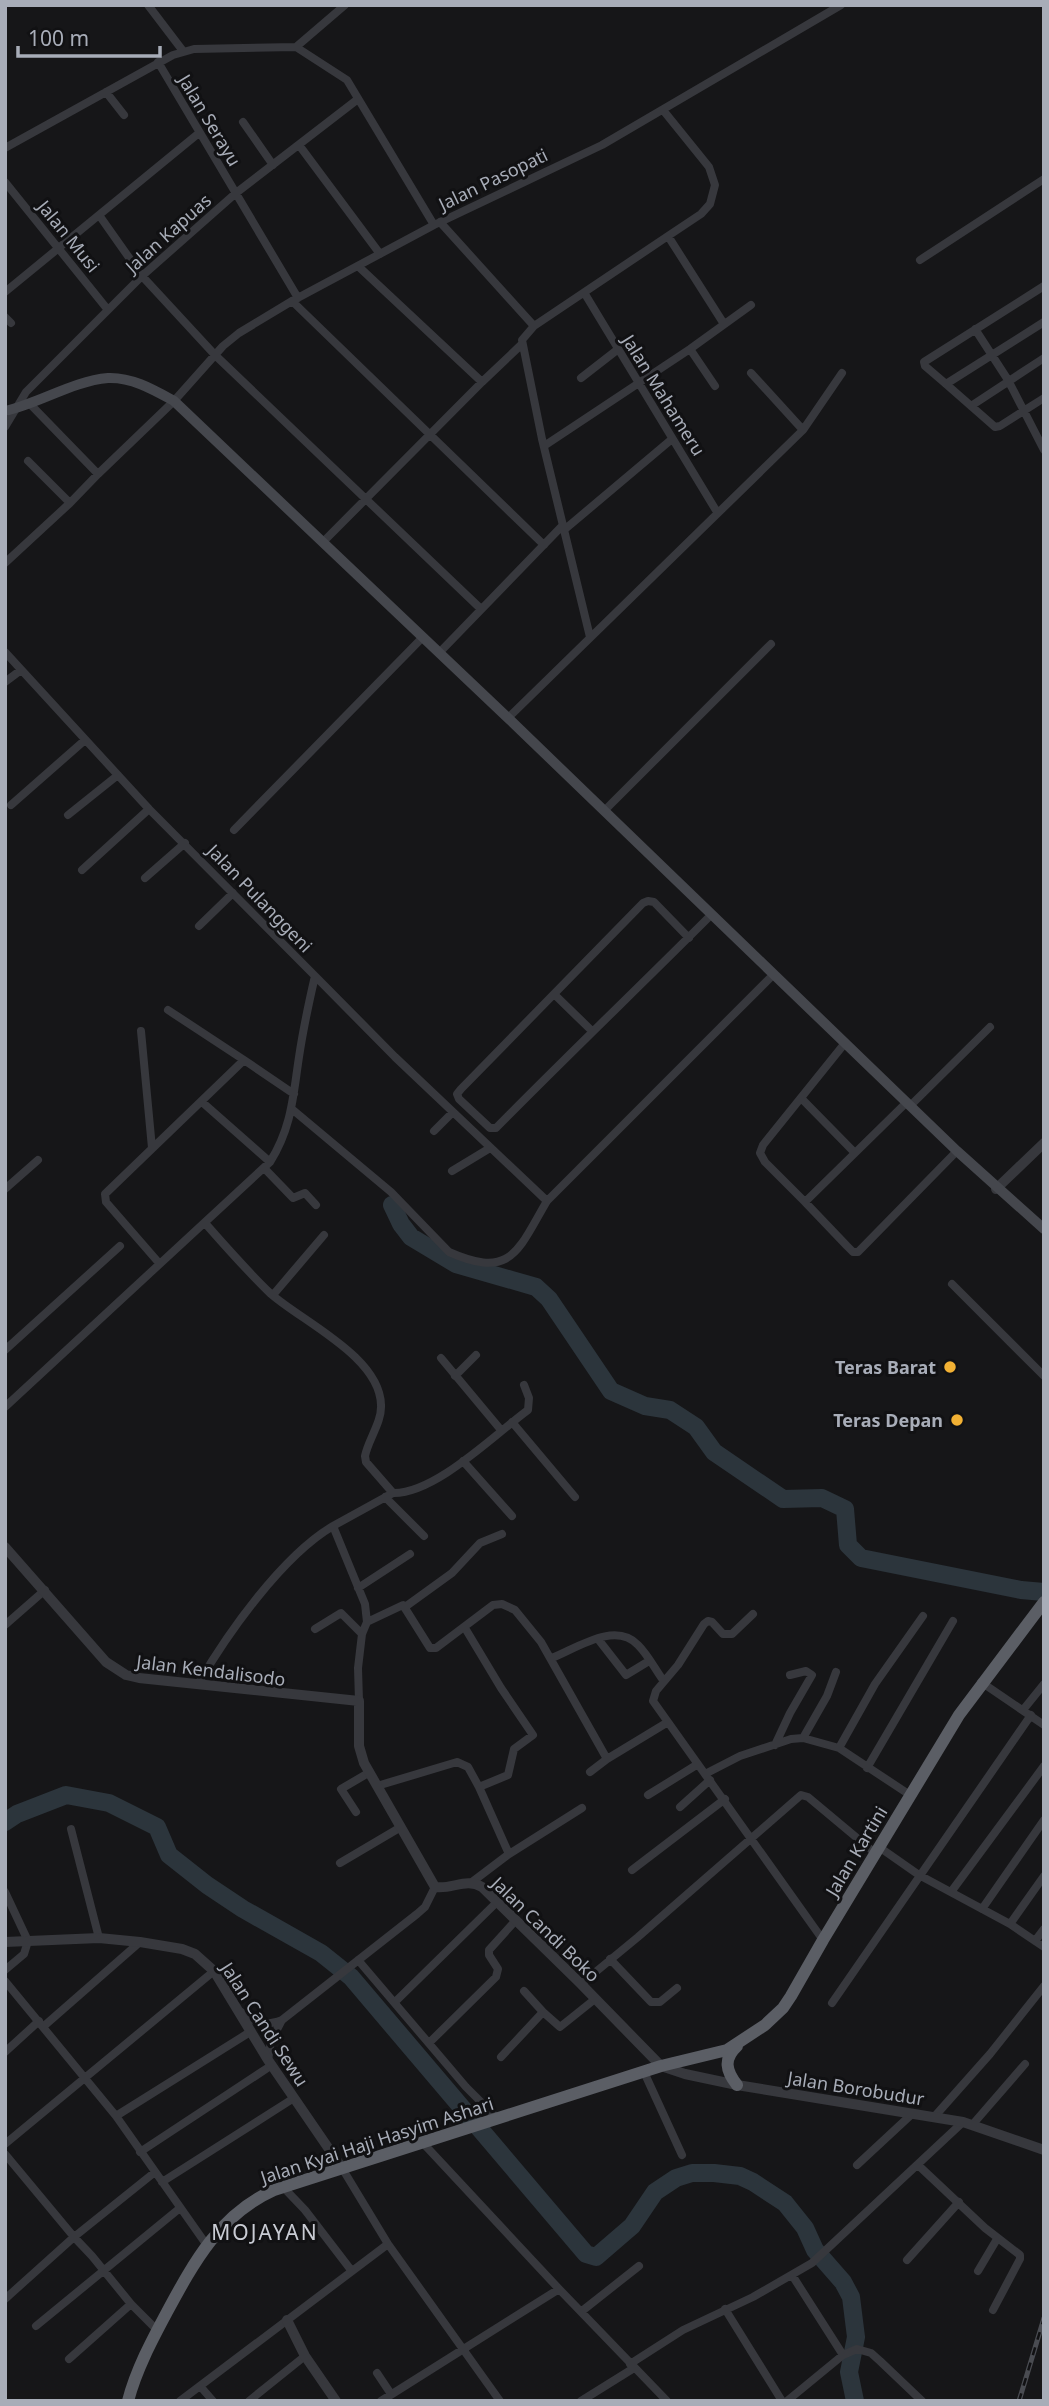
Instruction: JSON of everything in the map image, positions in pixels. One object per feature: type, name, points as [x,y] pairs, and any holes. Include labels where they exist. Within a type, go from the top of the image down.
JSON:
[{"type":"highway","name":"Jalan Kartini","points":[[661,2066],[727,2050],[745,2039],[783,2007],[981,1682],[1044,1602]]},
{"type":"highway","points":[[737,2085],[730,2077],[727,2060],[732,2050],[745,2039]]},
{"type":"highway","name":"Jalan Kyai Haji Hasyim Ashari","points":[[128,2401],[139,2368],[157,2330],[206,2244],[254,2199],[342,2168],[661,2066]]},
{"type":"main road","points":[[10,410],[109,378],[147,386],[174,401],[508,718],[957,1152],[1044,1229]]},
{"type":"street","points":[[149,5],[183,51]]},
{"type":"street","points":[[296,47],[345,5]]},
{"type":"street","name":"Jalan Pasopati","points":[[174,401],[215,355],[239,333],[295,299],[437,224],[602,145],[841,5]]},
{"type":"street","points":[[5,148],[158,62],[183,51],[296,47],[340,74],[437,224],[534,326]]},
{"type":"street","name":"Jalan Serayu","points":[[158,62],[295,299],[544,545]]},
{"type":"street","points":[[106,92],[124,116]]},
{"type":"street","name":"Jalan Kapuas","points":[[5,427],[10,410],[26,391],[142,276],[236,193],[358,99]]},
{"type":"street","points":[[590,637],[522,344],[524,336],[534,326],[701,214],[710,204],[715,185],[709,167],[663,110]]},
{"type":"street","points":[[243,122],[273,165]]},
{"type":"street","points":[[5,292],[199,132]]},
{"type":"street","points":[[299,145],[380,254]]},
{"type":"street","points":[[920,260],[1044,179]]},
{"type":"street","name":"Jalan Musi","points":[[5,182],[108,310]]},
{"type":"street","points":[[99,215],[142,276],[215,355],[481,609]]},
{"type":"street","points":[[668,236],[724,324]]},
{"type":"street","points":[[359,267],[482,382]]},
{"type":"street","points":[[1044,286],[925,362],[925,366],[996,427],[1044,398]]},
{"type":"street","name":"Jalan Mahameru","points":[[585,294],[717,512]]},
{"type":"street","points":[[544,446],[751,305]]},
{"type":"street","points":[[946,384],[1044,323]]},
{"type":"street","points":[[975,329],[1041,437],[1044,450]]},
{"type":"street","points":[[324,542],[429,433],[522,344]]},
{"type":"street","points":[[690,349],[715,386]]},
{"type":"street","points":[[582,378],[617,350]]},
{"type":"street","points":[[971,405],[1044,358]]},
{"type":"street","points":[[751,373],[803,430]]},
{"type":"street","points":[[508,718],[803,430],[842,373]]},
{"type":"street","points":[[5,563],[174,401]]},
{"type":"street","points":[[30,404],[97,474]]},
{"type":"street","points":[[439,653],[544,545],[672,439]]},
{"type":"street","points":[[28,461],[70,503]]},
{"type":"street","points":[[234,830],[423,637]]},
{"type":"street","points":[[604,811],[771,644]]},
{"type":"street","name":"Jalan Pulanggeni","points":[[5,652],[149,809],[315,975],[307,1007],[293,1110],[284,1136],[268,1166],[5,1406]]},
{"type":"street","points":[[5,682],[21,670]]},
{"type":"street","points":[[11,805],[85,740]]},
{"type":"street","points":[[68,815],[118,775]]},
{"type":"street","points":[[82,870],[149,809]]},
{"type":"street","points":[[145,878],[185,843]]},
{"type":"street","points":[[199,926],[233,893]]},
{"type":"street","points":[[689,938],[654,902],[648,901],[458,1092],[459,1099],[487,1126],[496,1128],[592,1031],[689,938],[711,915]]},
{"type":"street","points":[[315,975],[547,1202]]},
{"type":"street","points":[[293,1110],[391,1192],[449,1252],[480,1263],[499,1263],[512,1256],[547,1202],[773,975]]},
{"type":"street","points":[[554,994],[592,1031]]},
{"type":"street","points":[[168,1010],[241,1063],[294,1097]]},
{"type":"street","points":[[805,1202],[990,1027]]},
{"type":"street","points":[[141,1031],[152,1148]]},
{"type":"street","points":[[845,1043],[763,1145],[760,1153],[765,1162],[853,1252],[858,1252],[957,1152]]},
{"type":"street","points":[[159,1264],[104,1198],[104,1194],[241,1063]]},
{"type":"street","points":[[801,1098],[855,1153]]},
{"type":"street","points":[[202,1102],[268,1166],[293,1198],[305,1193],[316,1205]]},
{"type":"street","points":[[434,1131],[453,1112]]},
{"type":"street","points":[[996,1189],[1044,1143]]},
{"type":"street","points":[[452,1171],[490,1148]]},
{"type":"street","points":[[5,1189],[38,1160]]},
{"type":"street","points":[[205,1223],[273,1295],[357,1360],[372,1378],[382,1405],[365,1456],[366,1462],[389,1495],[424,1536]]},
{"type":"street","points":[[273,1295],[324,1235]]},
{"type":"street","points":[[5,1350],[120,1247]]},
{"type":"street","points":[[952,1284],[1044,1376]]},
{"type":"street","points":[[454,1376],[476,1355]]},
{"type":"street","points":[[441,1358],[501,1430]]},
{"type":"street","points":[[198,1684],[239,1624],[285,1566],[314,1538],[389,1495],[424,1486],[463,1461],[528,1410],[529,1398],[524,1385]]},
{"type":"street","points":[[512,1422],[575,1497]]},
{"type":"street","points":[[463,1461],[512,1516]]},
{"type":"street","points":[[236,2007],[253,2022],[271,2025],[282,2021],[417,1914],[425,1906],[435,1887],[369,1772],[359,1746],[358,1668],[362,1634],[367,1622],[365,1604],[333,1526]]},
{"type":"street","points":[[405,1607],[452,1573],[480,1543],[502,1534]]},
{"type":"street","name":"Jalan Kendalisodo","points":[[5,1547],[106,1662],[126,1675],[359,1701]]},
{"type":"street","points":[[358,1588],[410,1554]]},
{"type":"street","points":[[5,1625],[45,1590]]},
{"type":"street","points":[[367,1622],[400,1604],[405,1607],[432,1649],[465,1628],[493,1605],[502,1604],[515,1610],[552,1658],[607,1759]]},
{"type":"street","points":[[315,1629],[341,1613],[362,1634]]},
{"type":"street","points":[[753,1614],[733,1634],[723,1633],[712,1622],[704,1624],[678,1665],[653,1695],[653,1701],[823,1940]]},
{"type":"street","points":[[839,1748],[876,1684],[923,1616]]},
{"type":"street","points":[[867,1768],[953,1621]]},
{"type":"street","points":[[465,1628],[533,1735],[516,1747],[507,1776],[479,1787]]},
{"type":"street","points":[[552,1658],[614,1634],[638,1644],[663,1680]]},
{"type":"street","points":[[598,1639],[626,1675],[649,1661]]},
{"type":"street","points":[[775,1745],[811,1675],[806,1671],[790,1675]]},
{"type":"street","points":[[803,1738],[827,1696],[836,1672]]},
{"type":"street","points":[[981,1682],[1044,1725]]},
{"type":"street","points":[[1023,1710],[1044,1684]]},
{"type":"street","points":[[832,2003],[1031,1715]]},
{"type":"street","points":[[590,1772],[668,1722]]},
{"type":"street","points":[[680,1807],[708,1777],[740,1756],[791,1739],[803,1738],[839,1748],[910,1795]]},
{"type":"street","points":[[377,1786],[457,1762],[468,1766],[509,1854]]},
{"type":"street","points":[[648,1795],[698,1764]]},
{"type":"street","points":[[951,1892],[1044,1766]]},
{"type":"street","points":[[356,1812],[341,1788],[369,1772]]},
{"type":"street","points":[[582,1984],[804,1795],[877,1850],[1010,1924],[1044,1947]]},
{"type":"street","points":[[632,1870],[725,1799]]},
{"type":"street","points":[[472,1882],[509,1854],[582,1808]]},
{"type":"street","points":[[982,1909],[1044,1820]]},
{"type":"street","points":[[340,1863],[401,1827]]},
{"type":"street","points":[[71,1829],[99,1938]]},
{"type":"street","points":[[1010,1924],[1044,1876]]},
{"type":"street","name":"Jalan Candi Boko","points":[[435,1887],[444,1888],[472,1882],[481,1887],[582,1984],[661,2066]]},
{"type":"street","points":[[5,1892],[28,1941],[24,1954],[5,1970]]},
{"type":"street","points":[[395,2002],[496,1903]]},
{"type":"street","points":[[429,2043],[496,1977],[498,1969],[489,1955],[489,1950],[516,1920]]},
{"type":"street","points":[[1035,1941],[1044,1929]]},
{"type":"street","name":"Jalan Candi Sewu","points":[[5,1942],[99,1938],[140,1941],[195,1954],[214,1971],[250,2032],[342,2168]]},
{"type":"street","points":[[5,2052],[140,1941]]},
{"type":"street","points":[[610,1959],[651,2002],[660,2002],[677,1988]]},
{"type":"street","points":[[354,1963],[395,2002],[466,2087],[498,2119]]},
{"type":"street","points":[[5,2144],[214,1971]]},
{"type":"street","points":[[5,1981],[116,2116],[206,2244]]},
{"type":"street","points":[[935,2116],[1044,1986]]},
{"type":"street","points":[[524,1991],[542,2012],[560,2027],[595,1999]]},
{"type":"street","points":[[501,2057],[542,2012]]},
{"type":"street","points":[[140,2152],[270,2062],[271,2041],[282,2021]]},
{"type":"street","points":[[116,2116],[250,2032]]},
{"type":"street","points":[[581,2401],[683,2330],[753,2297],[812,2263],[918,2165],[968,2123],[1025,2064]]},
{"type":"street","name":"Jalan Borobudur","points":[[661,2066],[737,2085],[968,2123],[1044,2150]]},
{"type":"street","points":[[644,2072],[682,2155]]},
{"type":"street","points":[[162,2182],[294,2098]]},
{"type":"street","points":[[857,2165],[913,2113]]},
{"type":"street","points":[[422,2142],[667,2401]]},
{"type":"street","points":[[5,2154],[131,2304],[157,2330]]},
{"type":"street","points":[[918,2165],[997,2239],[1018,2253],[1020,2259],[993,2310]]},
{"type":"street","points":[[342,2168],[388,2244],[500,2401]]},
{"type":"street","points":[[5,2299],[74,2237],[155,2172]]},
{"type":"street","points":[[284,2187],[351,2270]]},
{"type":"street","points":[[907,2260],[959,2202]]},
{"type":"street","points":[[36,2326],[180,2208]]},
{"type":"street","points":[[978,2271],[997,2239]]},
{"type":"street","points":[[180,2401],[388,2244]]},
{"type":"street","points":[[582,2311],[639,2266]]},
{"type":"street","points":[[792,2275],[843,2355]]},
{"type":"street","points":[[381,2401],[559,2289]]},
{"type":"street","points":[[69,2359],[131,2304]]},
{"type":"street","points":[[725,2309],[782,2401]]},
{"type":"street","points":[[287,2320],[305,2356],[335,2401]]},
{"type":"street","points":[[787,2401],[843,2355],[854,2350],[871,2353],[922,2401]]},
{"type":"street","points":[[248,2401],[305,2356]]},
{"type":"street","points":[[377,2373],[391,2394]]},
{"type":"street","points":[[200,2386],[213,2401]]},
{"type":"waterway","points":[[392,1205],[411,1237],[456,1264],[536,1287],[549,1299],[611,1391],[645,1406],[670,1410],[696,1427],[714,1452],[783,1499],[822,1498],[845,1509],[848,1545],[861,1558],[1021,1590],[1044,1592]]},
{"type":"waterway","points":[[5,1822],[17,1814],[66,1795],[109,1803],[157,1827],[169,1855],[207,1885],[243,1909],[321,1953],[351,1977],[586,2254],[596,2257],[632,2226],[655,2192],[676,2178],[692,2173],[740,2176],[785,2203],[805,2228],[815,2250],[843,2282],[851,2297],[856,2337],[849,2372],[855,2401]]},
{"type":"railway","points":[[1019,2401],[1044,2318]]},
{"type":"place","name":"Teras Barat","points":[[950,1367]]},
{"type":"place","name":"Teras Depan","points":[[957,1420]]},
{"type":"district","name":"MOJAYAN","points":[[265,2232]]}]
